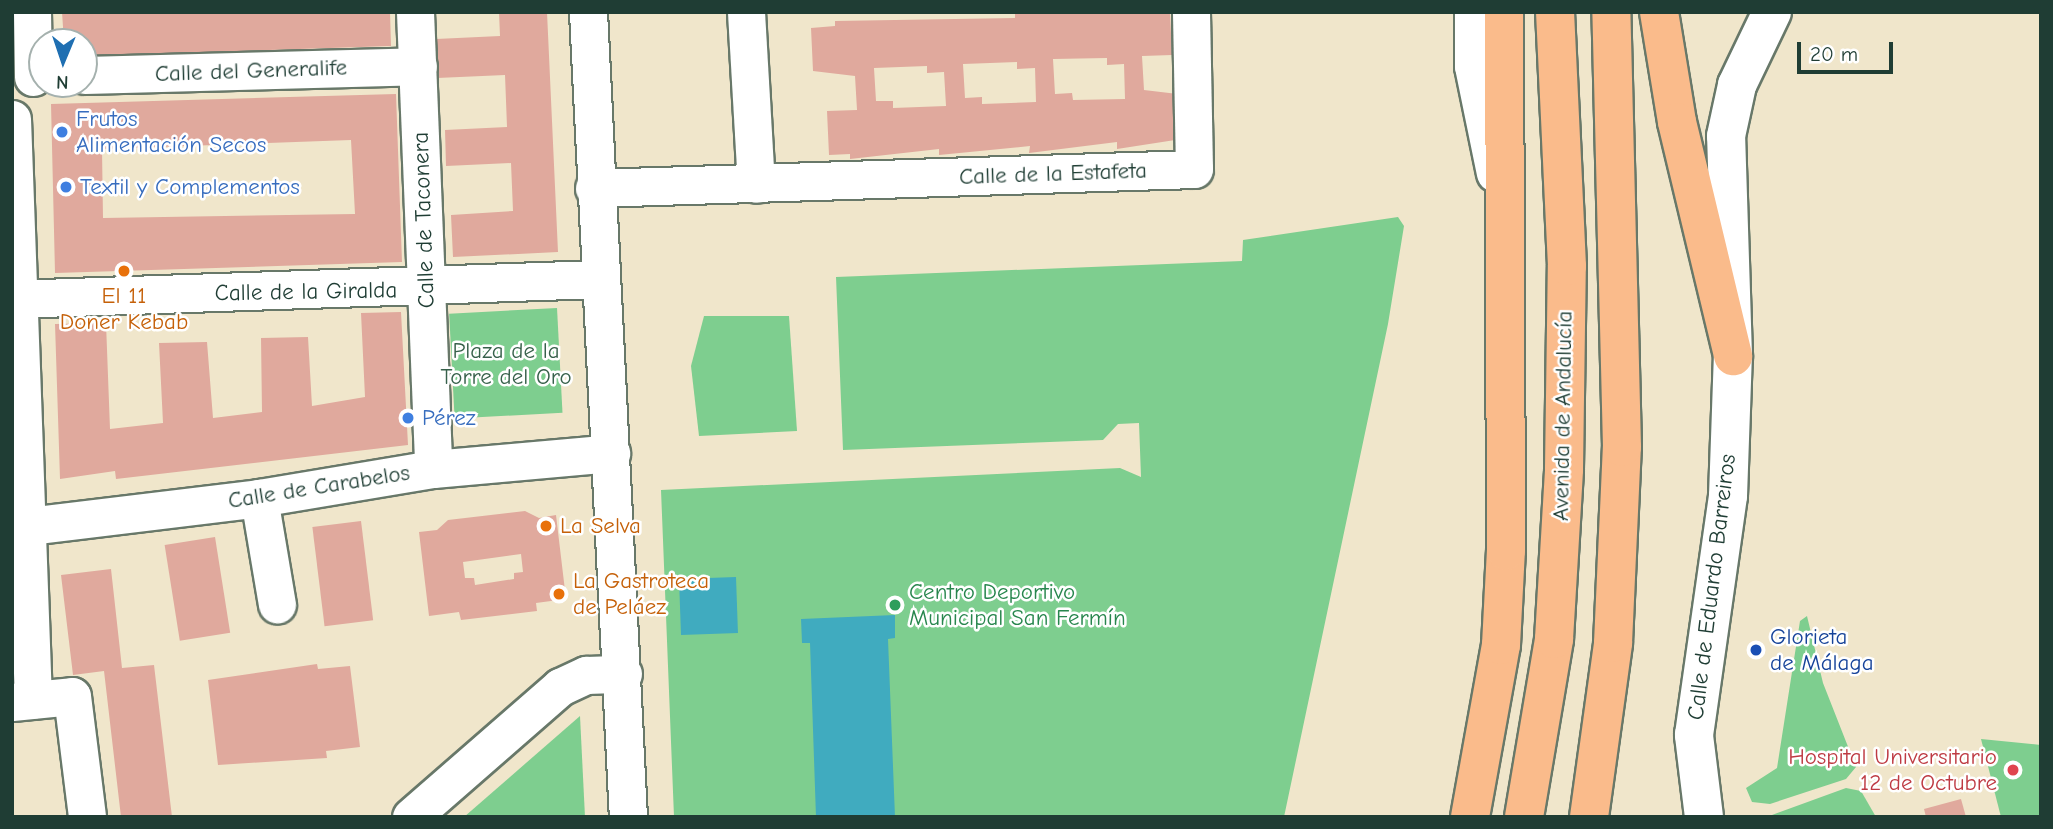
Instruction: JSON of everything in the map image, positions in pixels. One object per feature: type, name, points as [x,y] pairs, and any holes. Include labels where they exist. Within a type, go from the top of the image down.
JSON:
[{"type":"main road","points":[[1470,817],[1502,645],[1507,467],[1503,210],[1504,12]]},
{"type":"main road","name":"Avenida de Andalucía","points":[[1524,817],[1554,639],[1564,469],[1567,266],[1555,12]]},
{"type":"main road","points":[[1590,817],[1613,643],[1622,447],[1611,12]]},
{"type":"main road","points":[[1659,12],[1677,122],[1733,356]]},
{"type":"street","name":"Calle de Taconera","points":[[415,12],[433,469]]},
{"type":"street","points":[[588,12],[594,188],[611,453],[628,817]]},
{"type":"street","points":[[746,12],[756,184]]},
{"type":"street","name":"Calle de la Estafeta","points":[[594,188],[1194,169],[1191,12]]},
{"type":"street","points":[[1473,12],[1473,66],[1503,210]]},
{"type":"street","name":"Calle de Eduardo Barreiros","points":[[1704,817],[1694,735],[1728,496],[1733,356],[1726,136],[1737,85],[1772,12]]},
{"type":"street","name":"Calle del Generalife","points":[[98,75],[418,66]]},
{"type":"street","points":[[12,119],[23,701],[72,696],[87,817]]},
{"type":"street","name":"Calle de la Giralda","points":[[17,299],[427,289],[599,279]]},
{"type":"street","name":"Calle de Carabelos","points":[[20,527],[260,498],[433,469],[611,453]]},
{"type":"street","points":[[260,498],[277,604]]},
{"type":"street","points":[[411,817],[560,687],[586,676],[622,674]]},
{"type":"green space","points":[[1398,217],[1404,226],[1388,324],[1284,817],[674,817],[661,490],[1120,468],[1141,477],[1139,423],[1118,424],[1103,440],[843,450],[836,277],[1242,261],[1243,240]]},
{"type":"green space","name":"Plaza de la Torre del Oro","points":[[557,308],[562,413],[455,419],[449,314]]},
{"type":"green space","points":[[704,316],[789,316],[797,431],[699,436],[691,366]]},
{"type":"green space","points":[[1807,616],[1823,683],[1856,767],[1846,779],[1770,804],[1752,802],[1746,788],[1777,768],[1800,621]]},
{"type":"green space","points":[[580,716],[585,817],[464,817]]},
{"type":"green space","name":"Hospital Universitario 12 de Octubre","points":[[1981,739],[2041,745],[2041,817],[2001,817]]},
{"type":"green space","points":[[1846,788],[1861,791],[1876,817],[1772,815]]},
{"type":"water","points":[[736,577],[738,633],[681,635],[679,579]]},
{"type":"water","points":[[895,615],[895,638],[888,639],[895,817],[816,817],[810,643],[802,643],[801,619]]},
{"type":"building","points":[[62,12],[390,12],[391,46],[98,56],[98,28],[63,28]]},
{"type":"building","points":[[499,12],[547,12],[558,252],[453,257],[451,215],[513,211],[511,163],[446,166],[445,130],[507,127],[505,75],[437,78],[436,39],[500,36]]},
{"type":"building","points":[[1015,12],[1170,12],[1172,55],[1142,56],[1144,90],[1186,95],[1188,138],[1117,149],[1117,142],[1029,153],[1030,146],[939,155],[939,149],[850,159],[850,154],[829,155],[827,111],[857,110],[855,76],[813,71],[811,28],[835,26],[835,21],[1015,18]],"holes":[[[1107,58],[1107,65],[1124,64],[1125,99],[1073,100],[1072,93],[1055,94],[1053,59]],[[1017,62],[1017,69],[1035,68],[1036,102],[982,104],[982,97],[965,98],[963,64]],[[927,66],[927,73],[944,72],[946,106],[893,108],[893,101],[876,101],[874,68]]]},
{"type":"building","points":[[396,94],[402,262],[55,273],[51,104]],"holes":[[[351,140],[355,214],[103,218],[102,149]]]},
{"type":"building","points":[[401,312],[408,445],[116,479],[115,471],[60,479],[55,324],[106,323],[110,429],[163,423],[159,343],[207,342],[213,418],[262,412],[261,338],[308,337],[312,406],[365,397],[361,313]]},
{"type":"building","points":[[525,511],[539,518],[556,515],[566,599],[536,603],[537,611],[461,620],[459,612],[429,616],[419,532],[437,530],[448,520]],"holes":[[[521,554],[523,572],[514,573],[514,579],[475,585],[474,578],[465,578],[463,562]]]},
{"type":"building","points":[[361,521],[373,620],[325,626],[312,527]]},
{"type":"building","points":[[215,537],[230,633],[180,641],[165,545]]},
{"type":"building","points":[[111,569],[122,668],[154,665],[172,817],[121,817],[104,671],[73,675],[61,575]]},
{"type":"building","points":[[317,664],[318,669],[350,666],[360,747],[326,751],[327,758],[218,765],[208,680]]},
{"type":"building","points":[[1961,799],[1966,817],[1926,817],[1924,809]]},
{"type":"place","name":"Frutos Alimentación Secos","points":[[62,132]]},
{"type":"place","name":"Textil y Complementos","points":[[66,187]]},
{"type":"place","name":"El 11 Doner Kebab","points":[[124,271]]},
{"type":"place","name":"Pérez","points":[[408,418]]},
{"type":"place","name":"La Selva","points":[[546,526]]},
{"type":"place","name":"La Gastroteca de Peláez","points":[[559,594]]},
{"type":"place","name":"Centro Deportivo Municipal San Fermín","points":[[895,605]]},
{"type":"place","name":"Glorieta de Málaga","points":[[1756,650]]},
{"type":"place","name":"Hospital Universitario 12 de Octubre","points":[[2013,770]]}]
